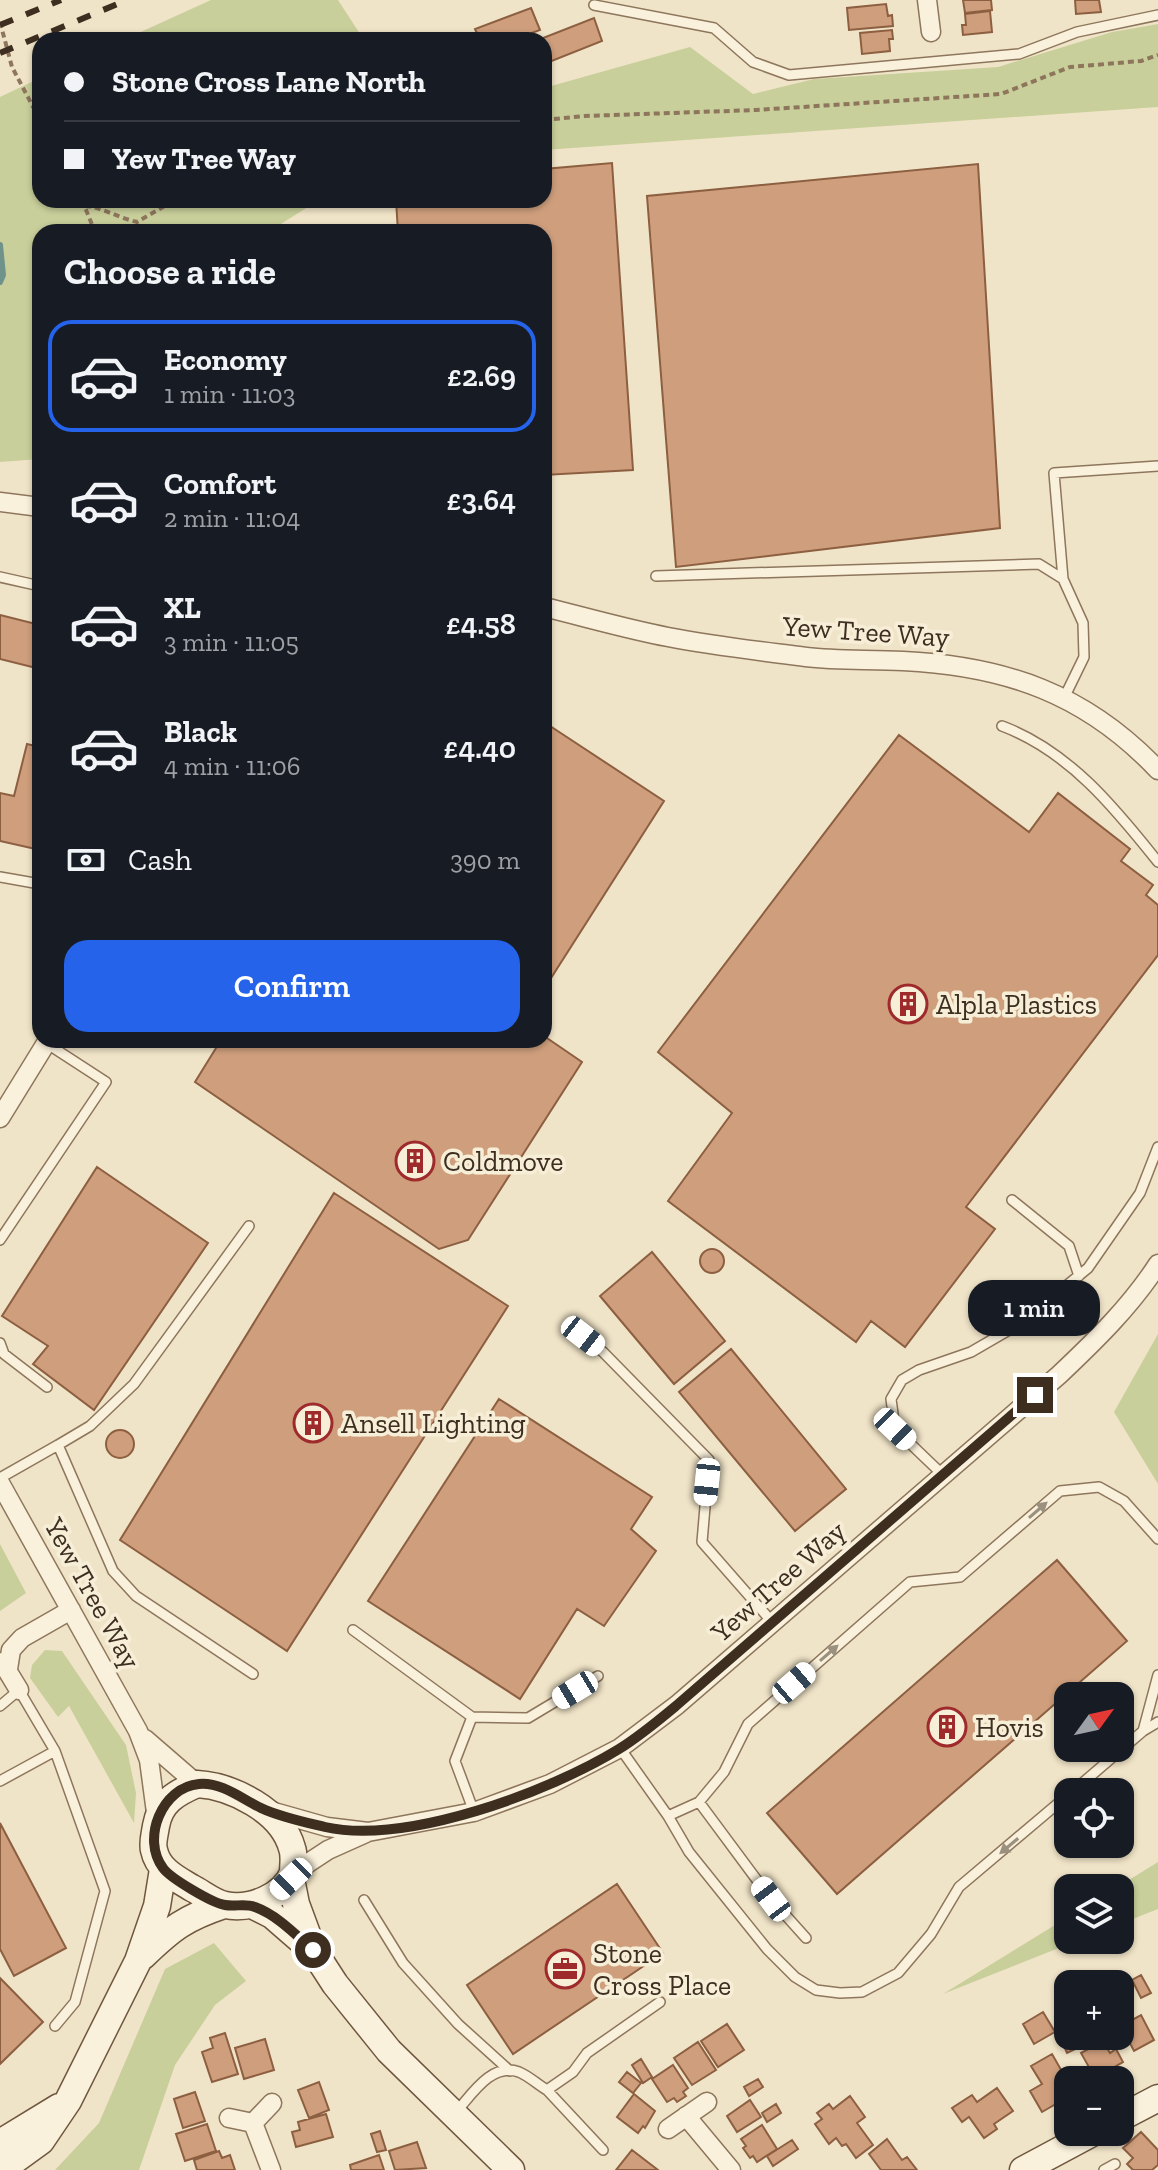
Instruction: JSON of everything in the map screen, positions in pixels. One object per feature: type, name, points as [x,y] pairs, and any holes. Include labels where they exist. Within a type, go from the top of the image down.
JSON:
[{"type":"street","points":[[927,0],[931,32]]},
{"type":"street","points":[[1,507],[32,507]]},
{"type":"street","name":"Yew Tree Way","points":[[552,609],[667,637],[723,646],[811,657],[963,666],[1024,681],[1065,696],[1111,727],[1158,770]]},
{"type":"street","points":[[0,1118],[43,1048]]},
{"type":"street","name":"Yew Tree Way","points":[[292,1876],[328,1850],[368,1832],[474,1812],[550,1784],[620,1748],[677,1705],[1059,1375],[1102,1333],[1158,1264]]},
{"type":"street","name":"Yew Tree Way","points":[[0,1480],[138,1731],[149,1760],[157,1820]]},
{"type":"street","points":[[19,1690],[4,1664],[11,1650],[22,1638],[71,1610]]},
{"type":"street","name":"Yew Tree Way","points":[[138,1731],[155,1750],[197,1784]]},
{"type":"street","points":[[224,1905],[177,1880],[163,1869],[154,1851],[157,1820],[166,1802],[180,1791],[197,1784],[209,1784],[235,1793],[262,1809],[283,1829],[294,1851],[292,1876],[296,1904],[313,1950],[335,1984],[389,2051],[511,2170]]},
{"type":"street","name":"Yew Tree Way","points":[[262,1809],[327,1827],[368,1832]]},
{"type":"street","points":[[1,2170],[41,2141],[68,2101],[138,1961],[157,1906],[163,1869]]},
{"type":"street","points":[[138,1961],[191,1916],[224,1905],[252,1905],[272,1896],[292,1876]]},
{"type":"street","points":[[252,1905],[272,1915],[313,1950]]},
{"type":"street","points":[[1134,2111],[1158,2098]]},
{"type":"street","points":[[0,2143],[68,2101]]},
{"type":"street","points":[[668,2129],[707,2102]]},
{"type":"street","points":[[253,2123],[272,2103]]},
{"type":"street","points":[[686,2116],[731,2170]]},
{"type":"street","points":[[229,2118],[253,2123]]},
{"type":"street","points":[[253,2123],[271,2170]]},
{"type":"street","points":[[1023,2170],[1068,2146]]},
{"type":"lane","points":[[594,5],[714,28],[753,62],[789,75],[1019,54],[1077,32],[1158,15]]},
{"type":"lane","points":[[1065,696],[1084,657],[1083,623],[1063,579],[1054,473],[1158,466]]},
{"type":"lane","points":[[656,576],[1039,564],[1063,579]]},
{"type":"lane","points":[[0,577],[32,584]]},
{"type":"lane","points":[[1002,726],[1018,732],[1062,759],[1110,801],[1158,862]]},
{"type":"lane","points":[[0,877],[32,883]]},
{"type":"lane","points":[[0,1240],[106,1082],[56,1048]]},
{"type":"lane","points":[[943,1475],[895,1429],[891,1399],[902,1380],[919,1370],[971,1352],[1021,1323],[1088,1268],[1140,1193],[1158,1147]]},
{"type":"lane","points":[[1012,1200],[1069,1246],[1079,1276]]},
{"type":"lane","points":[[0,1480],[90,1426],[134,1384],[249,1226]]},
{"type":"lane","points":[[583,1336],[603,1352],[709,1460],[702,1542],[773,1623]]},
{"type":"lane","points":[[0,1343],[4,1354],[47,1387]]},
{"type":"lane","points":[[58,1445],[113,1571],[136,1596],[253,1674]]},
{"type":"lane","points":[[668,1816],[699,1802],[724,1772],[748,1724],[910,1582],[960,1577],[1060,1491],[1099,1487],[1124,1501],[1158,1539]]},
{"type":"lane","points":[[353,1630],[472,1717],[528,1718],[598,1676]]},
{"type":"lane","points":[[1143,1731],[1158,1675]]},
{"type":"lane","points":[[0,1706],[19,1690],[55,1751],[105,1891],[75,2002],[55,2026]]},
{"type":"lane","points":[[472,1717],[455,1761],[474,1812]]},
{"type":"lane","points":[[1089,1778],[1143,1731],[1158,1722]]},
{"type":"lane","points":[[620,1748],[668,1816],[689,1852],[728,1904],[795,1977],[816,1990],[862,1992],[898,1973],[931,1934],[959,1887],[1054,1807]]},
{"type":"lane","points":[[0,1781],[55,1751]]},
{"type":"lane","points":[[699,1802],[771,1899],[806,1938]]},
{"type":"lane","points":[[364,1900],[403,1963],[458,2024],[510,2071]]},
{"type":"lane","points":[[547,2090],[573,2072],[587,2053],[660,2002]]},
{"type":"lane","points":[[453,2116],[486,2078],[500,2071],[518,2071],[547,2090],[603,2150]]},
{"type":"lane","points":[[1104,2170],[1115,2164]]},
{"type":"path","points":[[0,22],[12,67],[32,105]]},
{"type":"path","points":[[552,119],[1001,94],[1070,67],[1141,61],[1158,55]]},
{"type":"path","points":[[98,208],[117,218],[137,222],[161,208]]},
{"type":"green space","points":[[211,0],[338,0],[359,32],[141,32]]},
{"type":"green space","points":[[1158,24],[1158,107],[552,149],[552,86],[690,47],[753,94],[814,79],[998,67],[1112,32]]},
{"type":"green space","points":[[32,82],[32,208],[306,208],[281,224],[32,224],[32,460],[0,462],[0,97]]},
{"type":"green space","points":[[1158,1334],[1158,1484],[1114,1412]]},
{"type":"green space","points":[[0,1544],[26,1593],[0,1611]]},
{"type":"green space","points":[[45,1650],[62,1651],[126,1745],[136,1793],[134,1823],[69,1706],[58,1717],[30,1678],[32,1665]]},
{"type":"green space","points":[[1158,1862],[1158,1909],[1134,1918],[1134,1877]]},
{"type":"green space","points":[[1054,1926],[1054,1950],[943,1994]]},
{"type":"green space","points":[[214,1943],[246,1981],[215,2005],[175,2065],[139,2170],[55,2170],[99,2123],[165,1969]]},
{"type":"building","points":[[963,0],[991,0],[992,10],[965,13]]},
{"type":"building","points":[[1075,0],[1099,0],[1101,12],[1076,14]]},
{"type":"building","points":[[886,4],[893,26],[849,30],[847,8]]},
{"type":"building","points":[[531,8],[540,30],[476,32],[475,29]]},
{"type":"building","points":[[990,11],[992,32],[963,35],[965,14]]},
{"type":"building","points":[[594,18],[602,41],[552,61],[552,34]]},
{"type":"building","points":[[892,30],[890,51],[862,54],[860,33]]},
{"type":"building","points":[[612,163],[633,470],[552,475],[552,224],[398,224],[396,208],[552,208],[552,168]]},
{"type":"building","points":[[978,164],[1000,528],[676,567],[647,196]]},
{"type":"building","points":[[0,615],[32,623],[32,667],[0,659]]},
{"type":"building","points":[[552,727],[664,801],[552,976]]},
{"type":"building","name":"Alpla Plastics","points":[[899,735],[1029,832],[1058,793],[1130,849],[1121,861],[1153,885],[1146,895],[1158,905],[1158,955],[966,1207],[995,1229],[905,1347],[871,1321],[856,1342],[668,1201],[732,1113],[658,1052]]},
{"type":"building","points":[[27,744],[32,745],[32,848],[0,841],[0,793],[14,796]]},
{"type":"building","name":"Coldmove","points":[[552,1041],[582,1062],[468,1240],[439,1249],[195,1082],[216,1048],[552,1048]]},
{"type":"building","points":[[97,1167],[208,1243],[94,1410],[33,1364],[48,1346],[2,1316]]},
{"type":"building","name":"Ansell Lighting","points":[[334,1193],[508,1306],[287,1651],[120,1540]]},
{"type":"building","points":[[712,1249],[723,1256],[724,1261],[717,1272],[712,1273],[701,1266],[700,1261],[707,1250]]},
{"type":"building","points":[[652,1252],[725,1341],[674,1384],[600,1296]]},
{"type":"building","points":[[731,1349],[846,1489],[795,1531],[679,1392]]},
{"type":"building","points":[[499,1399],[652,1497],[631,1529],[656,1551],[604,1626],[577,1609],[520,1699],[368,1601]]},
{"type":"building","points":[[120,1430],[130,1434],[134,1444],[130,1454],[120,1458],[110,1454],[106,1444],[110,1434]]},
{"type":"building","name":"Hovis","points":[[1057,1560],[1127,1641],[1080,1682],[1054,1682],[1054,1705],[837,1894],[767,1813]]},
{"type":"building","points":[[0,1823],[66,1948],[14,1976],[0,1949]]},
{"type":"building","name":"Stone Cross Place","points":[[617,1884],[663,1953],[513,2054],[467,1985]]},
{"type":"building","points":[[1141,1975],[1151,1993],[1141,1998],[1134,1979]]},
{"type":"building","points":[[0,1978],[43,2022],[0,2064]]},
{"type":"building","points":[[1043,2012],[1054,2033],[1034,2044],[1023,2024]]},
{"type":"building","points":[[1141,2015],[1154,2040],[1134,2051],[1133,2050],[1134,2019]]},
{"type":"building","points":[[727,2024],[744,2050],[718,2067],[701,2041]]},
{"type":"building","points":[[225,2033],[238,2074],[212,2082],[202,2052],[213,2048],[210,2038]]},
{"type":"building","points":[[265,2039],[274,2070],[244,2079],[235,2048]]},
{"type":"building","points":[[698,2042],[716,2070],[692,2085],[674,2058]]},
{"type":"building","points":[[1086,2050],[1108,2050],[1110,2053],[1117,2050],[1123,2062],[1116,2066],[1088,2066],[1081,2053]]},
{"type":"building","points":[[1052,2054],[1059,2066],[1054,2066],[1054,2105],[1042,2112],[1030,2091],[1042,2084],[1031,2066]]},
{"type":"building","points":[[641,2059],[652,2077],[643,2083],[632,2065]]},
{"type":"building","points":[[673,2065],[688,2088],[683,2092],[686,2096],[677,2102],[674,2098],[667,2102],[652,2079]]},
{"type":"building","points":[[627,2072],[641,2083],[633,2093],[619,2082]]},
{"type":"building","points":[[758,2079],[763,2087],[749,2096],[744,2087]]},
{"type":"building","points":[[319,2082],[329,2110],[309,2118],[298,2090]]},
{"type":"building","points":[[997,2088],[1013,2111],[994,2124],[997,2129],[984,2138],[969,2117],[962,2122],[952,2108],[972,2095],[977,2102]]},
{"type":"building","points":[[195,2092],[205,2121],[183,2128],[174,2099]]},
{"type":"building","points":[[634,2094],[655,2111],[645,2128],[643,2126],[638,2133],[617,2117]]},
{"type":"building","points":[[850,2096],[865,2117],[857,2123],[873,2145],[856,2158],[846,2144],[842,2146],[836,2138],[829,2144],[815,2124],[822,2119],[817,2113],[829,2104],[833,2109]]},
{"type":"building","points":[[750,2100],[761,2117],[737,2132],[727,2116]]},
{"type":"building","points":[[776,2104],[781,2113],[767,2122],[762,2113]]},
{"type":"building","points":[[326,2114],[333,2137],[296,2147],[292,2132],[300,2130],[298,2122]]},
{"type":"building","points":[[207,2124],[216,2151],[185,2161],[176,2134]]},
{"type":"building","points":[[762,2125],[777,2149],[757,2162],[743,2148],[746,2146],[741,2139]]},
{"type":"building","points":[[380,2131],[386,2150],[377,2152],[371,2134]]},
{"type":"building","points":[[1141,2132],[1158,2150],[1158,2165],[1152,2170],[1133,2170],[1127,2164],[1133,2158],[1123,2148],[1134,2146],[1134,2138]]},
{"type":"building","points":[[887,2139],[902,2160],[907,2157],[917,2170],[881,2170],[869,2154]]},
{"type":"building","points":[[792,2140],[798,2149],[773,2166],[767,2156]]},
{"type":"building","points":[[417,2142],[426,2168],[395,2170],[389,2151]]},
{"type":"building","points":[[632,2150],[658,2170],[616,2170]]},
{"type":"building","points":[[219,2151],[222,2158],[230,2155],[235,2170],[197,2170],[194,2160]]},
{"type":"building","points":[[379,2155],[384,2170],[351,2170],[350,2165]]},
{"type":"waterway","points":[[0,245],[3,275],[0,282]]},
{"type":"railway","points":[[0,25],[61,0]]},
{"type":"railway","points":[[50,32],[127,0]]},
{"type":"railway","points":[[0,53],[32,40]]},
{"type":"place","name":"Alpla Plastics","points":[[908,1004]]},
{"type":"place","name":"Coldmove","points":[[415,1161]]},
{"type":"place","name":"Ansell Lighting","points":[[313,1423]]},
{"type":"place","name":"Hovis","points":[[947,1727]]},
{"type":"place","name":"Stone Cross Place","points":[[565,1969]]},
{"type":"route","points":[[313,1950],[272,1915],[252,1905],[224,1905],[163,1869],[154,1851],[154,1838],[157,1820],[166,1802],[180,1791],[197,1784],[209,1784],[235,1793],[262,1809],[327,1827],[368,1832],[474,1812],[550,1784],[620,1748],[677,1705],[1035,1395]]}]
